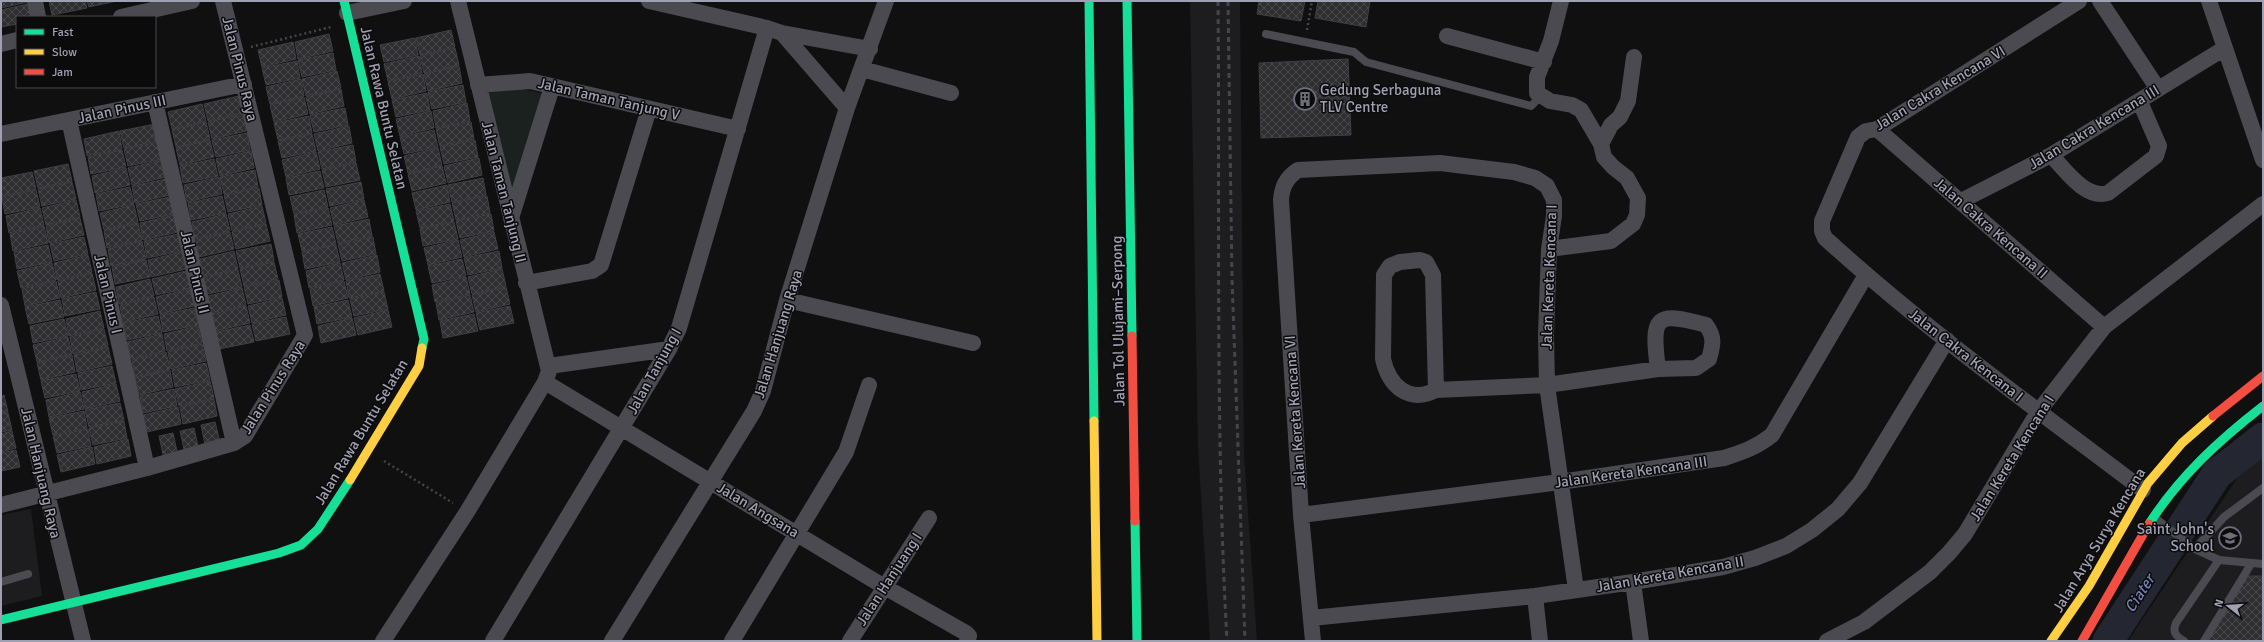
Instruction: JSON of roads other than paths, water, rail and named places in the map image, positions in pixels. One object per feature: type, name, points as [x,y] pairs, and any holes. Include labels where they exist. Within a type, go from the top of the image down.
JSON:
[{"type":"main road","name":"Jalan Tol Ulujami–Serpong","points":[[1089,1],[1097,641]]},
{"type":"main road","name":"Jalan Tol Ulujami–Serpong","points":[[1127,1],[1137,641]]},
{"type":"main road","name":"Jalan Rawa Buntu Selatan","points":[[1,620],[72,601],[280,553],[301,545],[318,529],[370,450],[419,366],[424,339],[347,12]]},
{"type":"main road","name":"Jalan Arya Surya Kencana","points":[[2051,641],[2069,620],[2143,490],[2158,469],[2212,415],[2263,376]]},
{"type":"main road","points":[[2082,641],[2097,618],[2154,517],[2198,461],[2232,430],[2263,406]]},
{"type":"street","points":[[35,1],[38,16]]},
{"type":"street","points":[[127,11],[192,1]]},
{"type":"street","name":"Jalan Pinus Raya","points":[[1,504],[147,468],[234,443],[244,436],[305,334],[223,1]]},
{"type":"street","points":[[347,12],[404,1]]},
{"type":"street","name":"Jalan Taman Tanjung II","points":[[383,641],[467,512],[545,382],[549,366],[526,284],[458,1]]},
{"type":"street","points":[[649,1],[775,31],[870,49]]},
{"type":"street","name":"Jalan Hanjuang Raya","points":[[612,641],[754,411],[763,390],[788,300],[847,108],[870,49],[886,1]]},
{"type":"street","points":[[1548,249],[1611,241],[1633,224],[1637,215],[1638,198],[1623,173],[1607,162],[1601,144],[1581,110],[1572,105],[1550,101],[1540,97],[1537,93],[1536,83],[1544,62],[1561,1]]},
{"type":"street","name":"Jalan Cakra Kencana VI","points":[[1866,275],[1825,238],[1822,231],[1822,221],[1858,137],[1866,131],[1877,130],[2079,1]]},
{"type":"street","points":[[2100,1],[2158,89]]},
{"type":"street","points":[[2209,1],[2263,160]]},
{"type":"street","points":[[775,31],[847,108]]},
{"type":"street","name":"Jalan Tanjung I","points":[[493,641],[669,350],[685,311],[738,129],[775,31]]},
{"type":"street","points":[[1447,36],[1544,62]]},
{"type":"street","points":[[1,44],[16,40]]},
{"type":"street","name":"Jalan Cakra Kencana III","points":[[1961,201],[2051,156],[2225,48]]},
{"type":"street","points":[[1601,144],[1611,125],[1625,108],[1633,75],[1634,57]]},
{"type":"street","points":[[862,69],[951,93]]},
{"type":"street","name":"Jalan Taman Tanjung V","points":[[478,85],[530,81],[738,129]]},
{"type":"street","name":"Jalan Pinus III","points":[[1,134],[244,84]]},
{"type":"street","points":[[510,218],[552,87]]},
{"type":"street","name":"Jalan Pinus II","points":[[156,102],[234,443]]},
{"type":"street","points":[[2051,156],[2089,192],[2100,196],[2108,193],[2156,156],[2159,146],[2140,102]]},
{"type":"street","points":[[526,284],[592,271],[601,265],[649,109]]},
{"type":"street","name":"Jalan Pinus I","points":[[69,120],[147,468]]},
{"type":"street","name":"Jalan Cakra Kencana II","points":[[1877,130],[1961,201],[2104,327]]},
{"type":"street","name":"Jalan Kereta Kencana I","points":[[1285,182],[1290,175],[1298,170],[1387,164],[1440,163],[1514,172],[1535,178],[1547,186],[1554,200],[1554,216],[1548,249],[1546,334],[1547,385],[1576,590]]},
{"type":"street","name":"Jalan Kereta Kencana VI","points":[[1285,182],[1281,200],[1301,515],[1313,641]]},
{"type":"street","name":"Jalan Kereta Kencana I","points":[[1828,641],[1864,622],[1930,572],[1949,553],[1965,534],[2038,412],[2104,327],[2263,204]]},
{"type":"street","points":[[1436,390],[1433,274],[1426,262],[1420,260],[1400,262],[1390,266],[1384,275],[1383,360],[1386,373],[1399,389],[1408,394],[1419,396],[1436,390],[1547,385],[1658,369]]},
{"type":"street","name":"Jalan Cakra Kencana I","points":[[1866,275],[2038,412],[2143,490]]},
{"type":"street","name":"Jalan Kereta Kencana III","points":[[1301,515],[1560,482],[1724,458],[1759,446],[1772,435],[1866,275]]},
{"type":"street","points":[[788,300],[973,344]]},
{"type":"street","name":"Jalan Hanjuang Raya","points":[[1,305],[72,601],[83,641]]},
{"type":"street","name":"Jalan Kereta Kencana II","points":[[1311,618],[1535,596],[1633,582],[1723,567],[1755,558],[1786,546],[1812,530],[1838,509],[1860,484],[1947,340]]},
{"type":"street","points":[[549,366],[669,350]]},
{"type":"street","name":"Jalan Angsana","points":[[545,382],[622,427],[883,586],[966,633],[968,640]]},
{"type":"street","points":[[732,641],[846,452],[869,385]]},
{"type":"street","name":"Jalan Hanjuang I","points":[[850,641],[883,586],[928,518]]},
{"type":"street","points":[[1633,582],[1641,641]]},
{"type":"street","points":[[1535,596],[1540,641]]},
{"type":"lane","points":[[1266,34],[1354,52],[1366,62],[1531,106],[1540,97]]},
{"type":"lane","points":[[2195,549],[2224,517],[2263,488]]},
{"type":"lane","points":[[2154,517],[2195,549],[2219,560],[2263,564]]},
{"type":"lane","points":[[2184,641],[2176,636],[2174,631],[2176,623],[2219,560]]},
{"type":"lane","points":[[2204,641],[2252,564]]},
{"type":"lane","points":[[1,582],[28,574]]},
{"type":"waterway","name":"Ciater","points":[[2108,641],[2217,474],[2263,438]]},
{"type":"railway","points":[[1218,1],[1219,401],[1223,561],[1227,641]]},
{"type":"railway","points":[[1228,1],[1232,279],[1245,641]]},
{"type":"place","name":"Gedung Serbaguna TLV Centre","points":[[1305,99]]},
{"type":"place","name":"Saint John's School","points":[[2230,538]]}]
